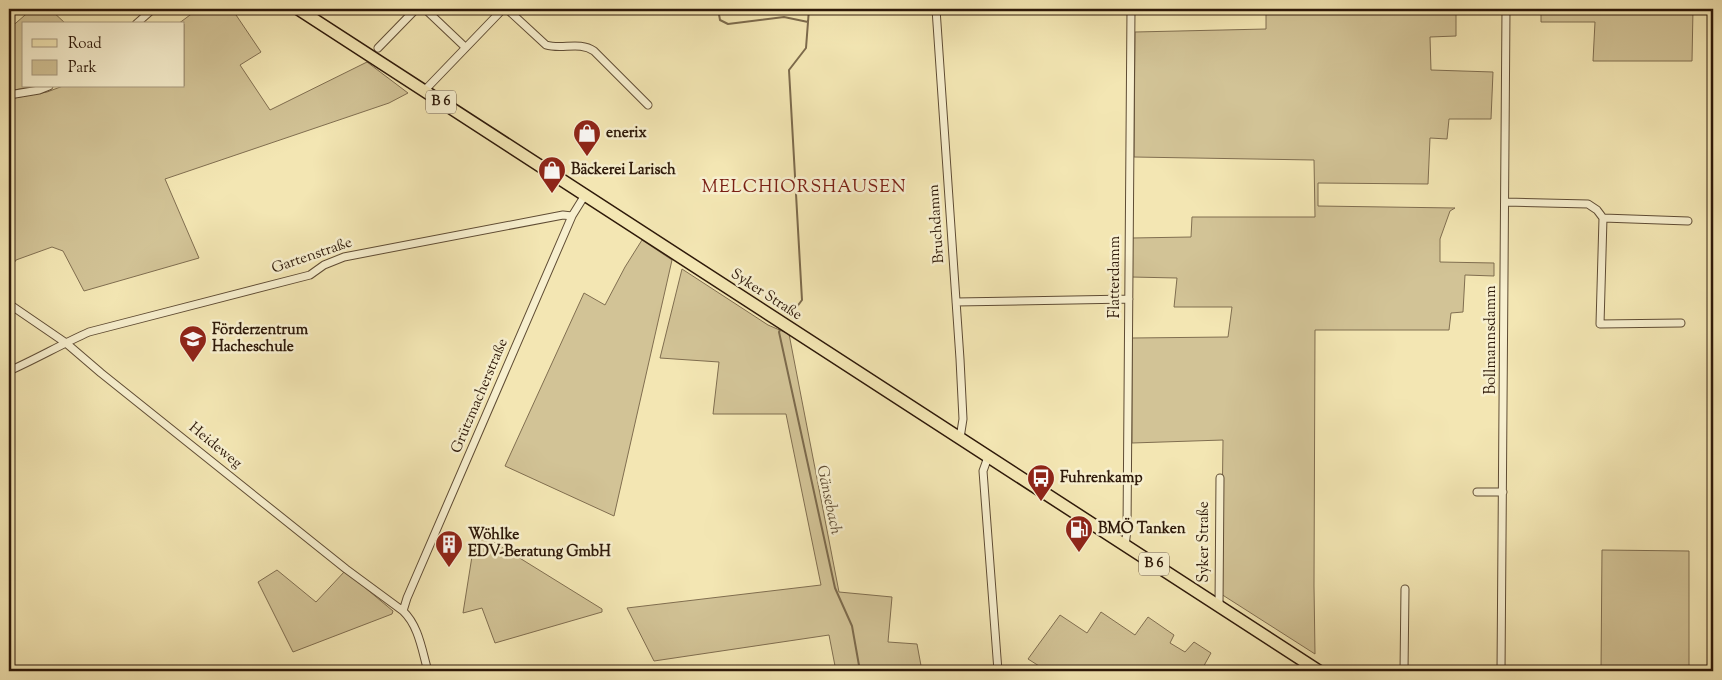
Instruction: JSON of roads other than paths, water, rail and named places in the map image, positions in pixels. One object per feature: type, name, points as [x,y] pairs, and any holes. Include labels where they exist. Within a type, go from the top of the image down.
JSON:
[{"type":"main road","name":"Syker Straße","points":[[298,9],[1319,671]]},
{"type":"street","points":[[138,22],[153,9]]},
{"type":"street","points":[[378,48],[416,9]]},
{"type":"street","points":[[425,9],[465,47]]},
{"type":"street","points":[[424,91],[503,9]]},
{"type":"street","points":[[507,9],[546,45],[552,47],[580,46],[588,47],[594,51],[648,105]]},
{"type":"street","name":"Bruchdamm","points":[[936,9],[963,419],[960,438]]},
{"type":"street","name":"Flatterdamm","points":[[1125,546],[1127,530],[1131,9]]},
{"type":"street","name":"Bollmannsdamm","points":[[1501,671],[1506,9]]},
{"type":"street","points":[[9,95],[44,88]]},
{"type":"street","name":"Grützmacherstraße","points":[[403,611],[572,216],[585,195]]},
{"type":"street","points":[[1506,202],[1588,204],[1597,210],[1603,218],[1600,324],[1681,323]]},
{"type":"street","name":"Gartenstraße","points":[[9,371],[66,343],[98,330],[310,275],[324,265],[344,257],[563,215],[572,216]]},
{"type":"street","points":[[1603,218],[1688,221]]},
{"type":"street","points":[[956,302],[1129,299]]},
{"type":"street","name":"Heideweg","points":[[9,304],[66,343],[346,569],[403,611]]},
{"type":"street","points":[[988,457],[983,471],[998,671]]},
{"type":"street","name":"Syker Straße","points":[[1219,606],[1220,478]]},
{"type":"street","points":[[1477,492],[1502,492]]},
{"type":"street","points":[[1404,671],[1405,589]]},
{"type":"street","points":[[403,611],[410,617],[414,625],[428,671]]},
{"type":"waterway","points":[[718,9],[720,20],[728,24],[784,17],[808,22]]},
{"type":"waterway","name":"Gänsebach","points":[[790,316],[802,300],[789,70],[806,48],[809,9]]},
{"type":"waterway","name":"Gänsebach","points":[[780,330],[835,588],[852,626],[860,671]]},
{"type":"place","name":"enerix","points":[[587,157]]},
{"type":"place","name":"Bäckerei Larisch","points":[[552,194]]},
{"type":"place","name":"Förderzentrum Hacheschule","points":[[193,363]]},
{"type":"place","name":"Fuhrenkamp","points":[[1041,502]]},
{"type":"place","name":"BMÖ Tanken","points":[[1079,553]]},
{"type":"place","name":"Wöhlke EDV-Beratung GmbH","points":[[449,568]]},
{"type":"district","name":"MELCHIORSHAUSEN","points":[[804,188]]}]
